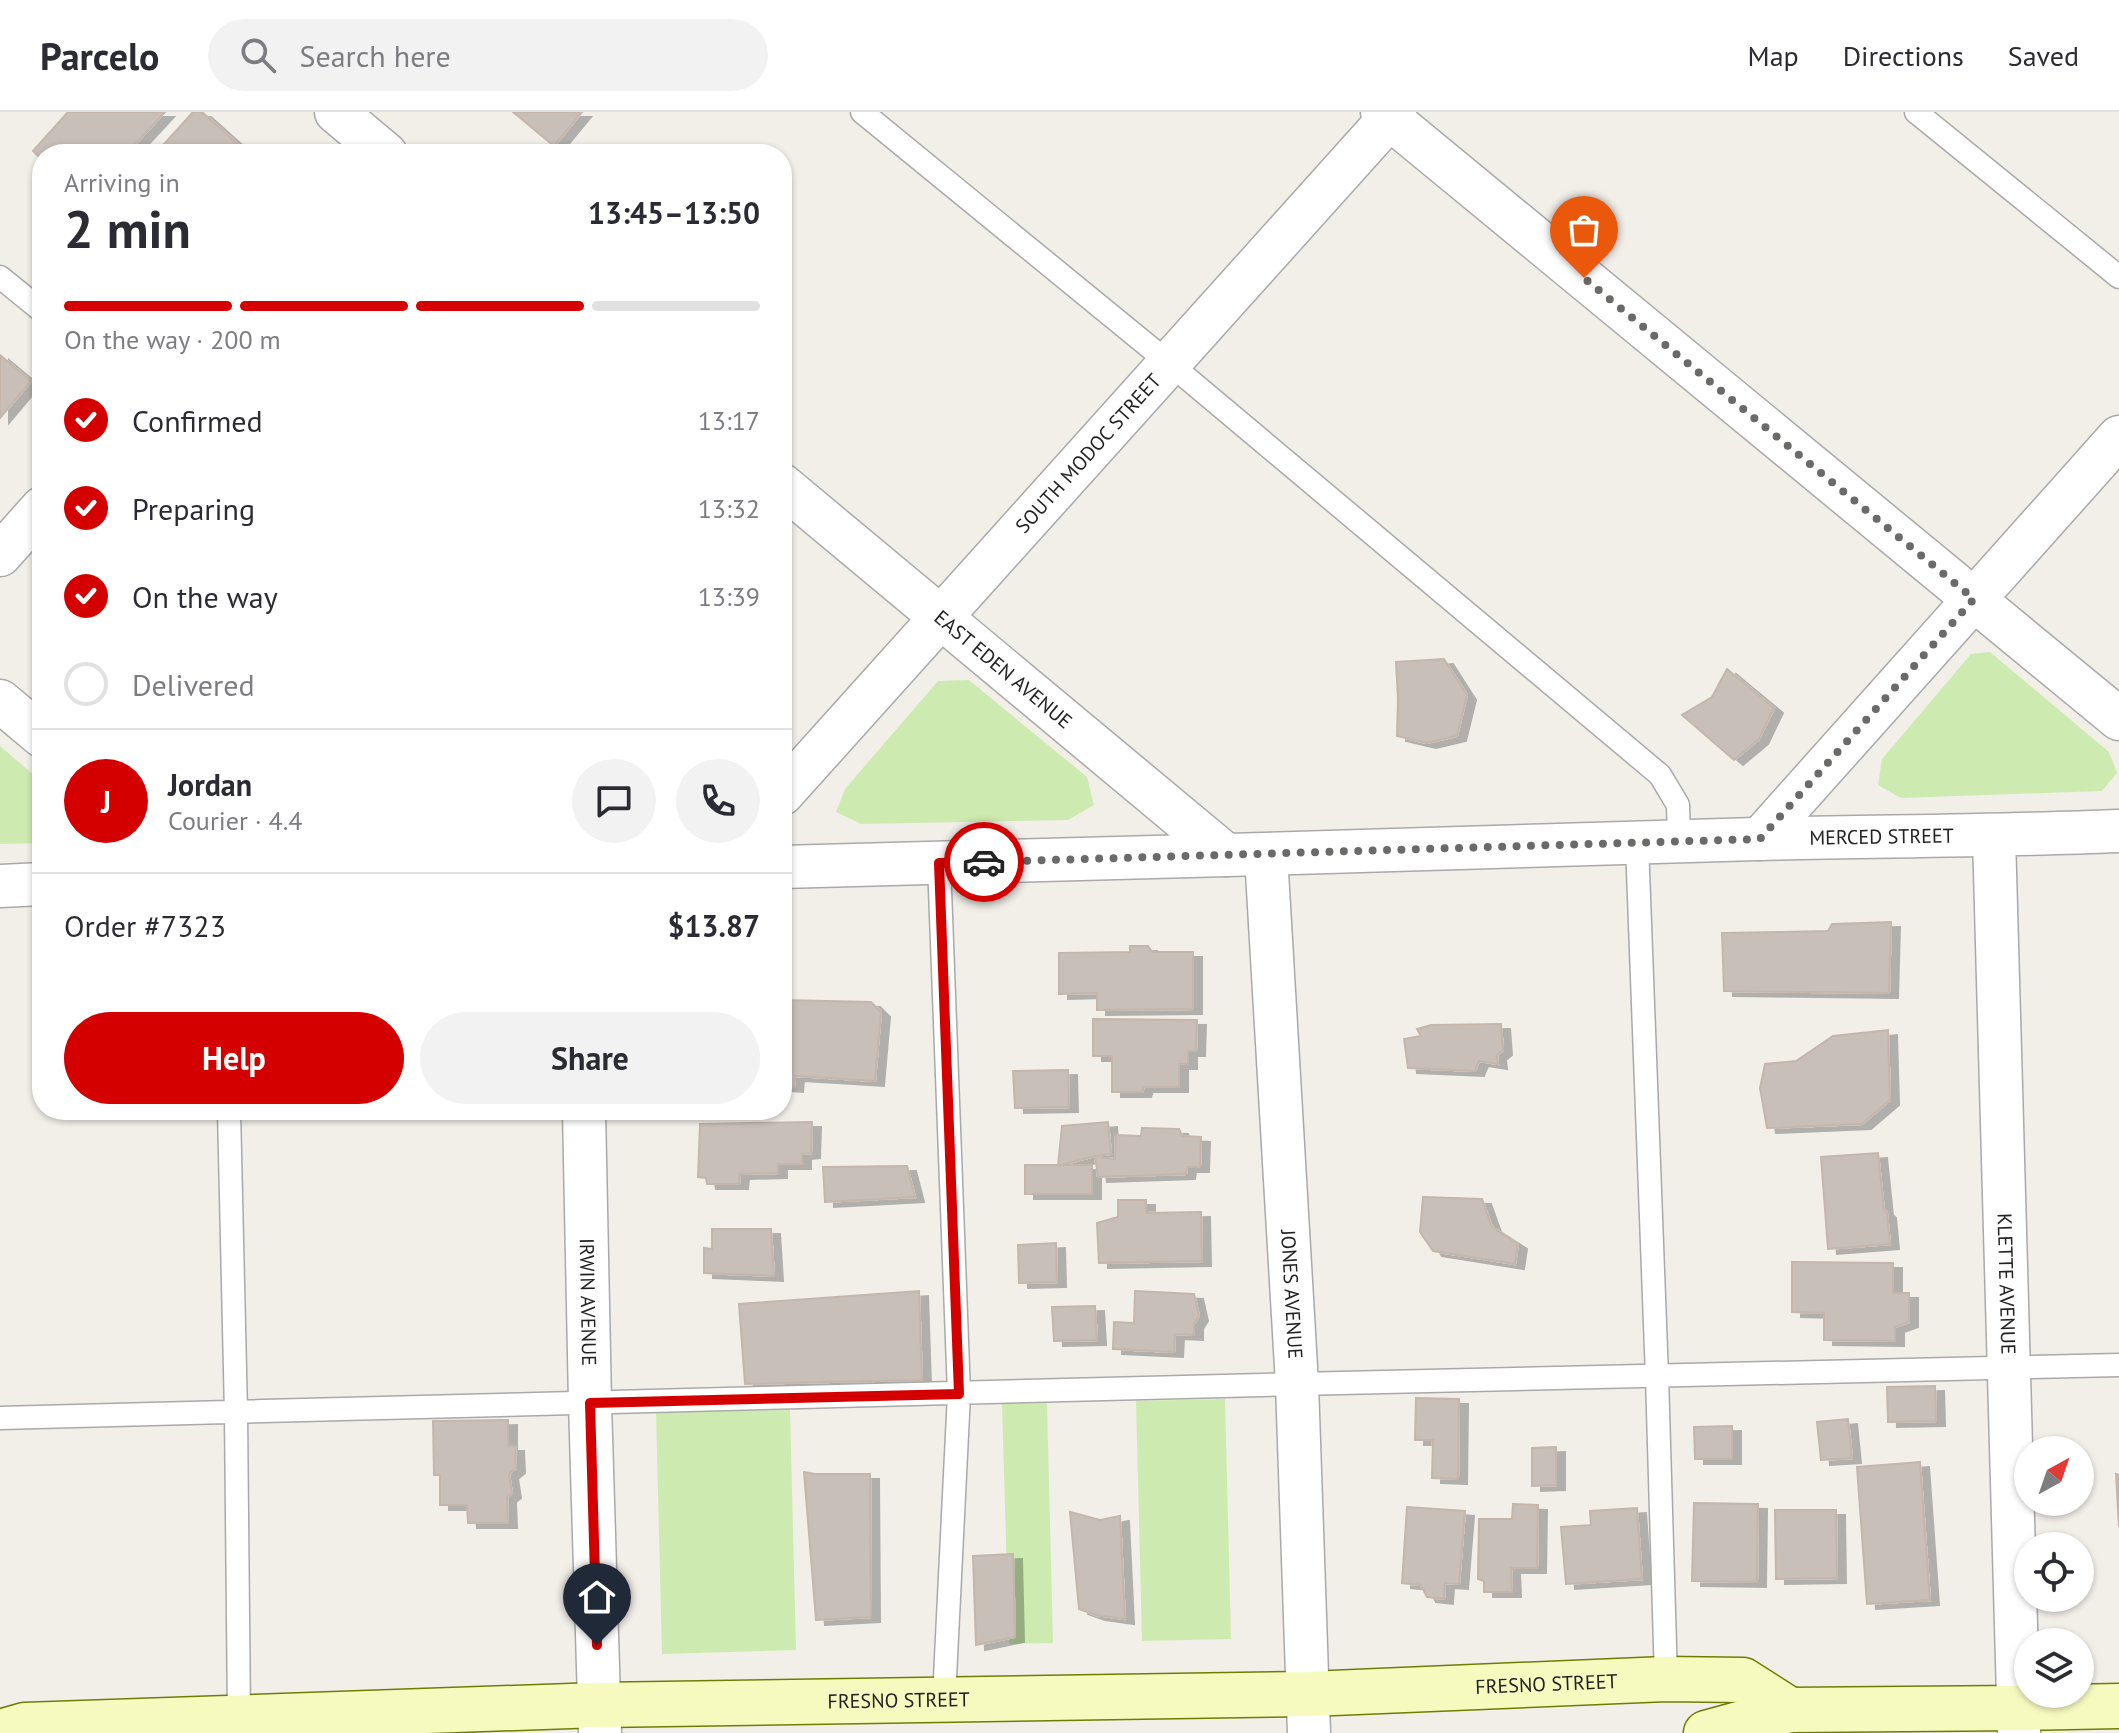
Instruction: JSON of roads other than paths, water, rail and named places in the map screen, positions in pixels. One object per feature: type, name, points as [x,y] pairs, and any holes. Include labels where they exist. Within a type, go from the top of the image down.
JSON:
[{"type":"main road","name":"FRESNO STREET","points":[[0,1732],[25,1725],[239,1718],[599,1719],[944,1698],[1309,1714],[1666,1679],[1743,1680],[1790,1710]]},
{"type":"main road","points":[[1706,1733],[1790,1710],[2019,1721],[2119,1706]]},
{"type":"street","points":[[336,112],[376,140]]},
{"type":"street","points":[[1389,114],[2119,719]]},
{"type":"street","name":"SOUTH MODOC STREET","points":[[792,783],[1389,114]]},
{"type":"street","points":[[1760,839],[2119,437]]},
{"type":"street","name":"EAST EDEN AVENUE","points":[[792,493],[940,617],[1246,855]]},
{"type":"street","points":[[0,555],[32,519]]},
{"type":"street","points":[[0,701],[32,728]]},
{"type":"street","name":"MERCED STREET","points":[[792,867],[2119,831]]},
{"type":"street","name":"KLETTE AVENUE","points":[[1994,836],[2019,1721]]},
{"type":"street","name":"JONES AVENUE","points":[[1246,855],[1297,1384],[1309,1714]]},
{"type":"street","points":[[0,886],[32,884]]},
{"type":"street","name":"IRWIN AVENUE","points":[[584,1120],[599,1719]]},
{"type":"lane","points":[[862,112],[1169,363],[1660,775],[1678,805],[1679,842]]},
{"type":"lane","points":[[1916,112],[2119,277]]},
{"type":"lane","points":[[0,277],[32,303]]},
{"type":"lane","points":[[1637,844],[1666,1679]]},
{"type":"lane","points":[[939,863],[959,1394],[944,1698]]},
{"type":"lane","points":[[229,1120],[239,1718]]},
{"type":"lane","points":[[0,1418],[2119,1365]]}]
